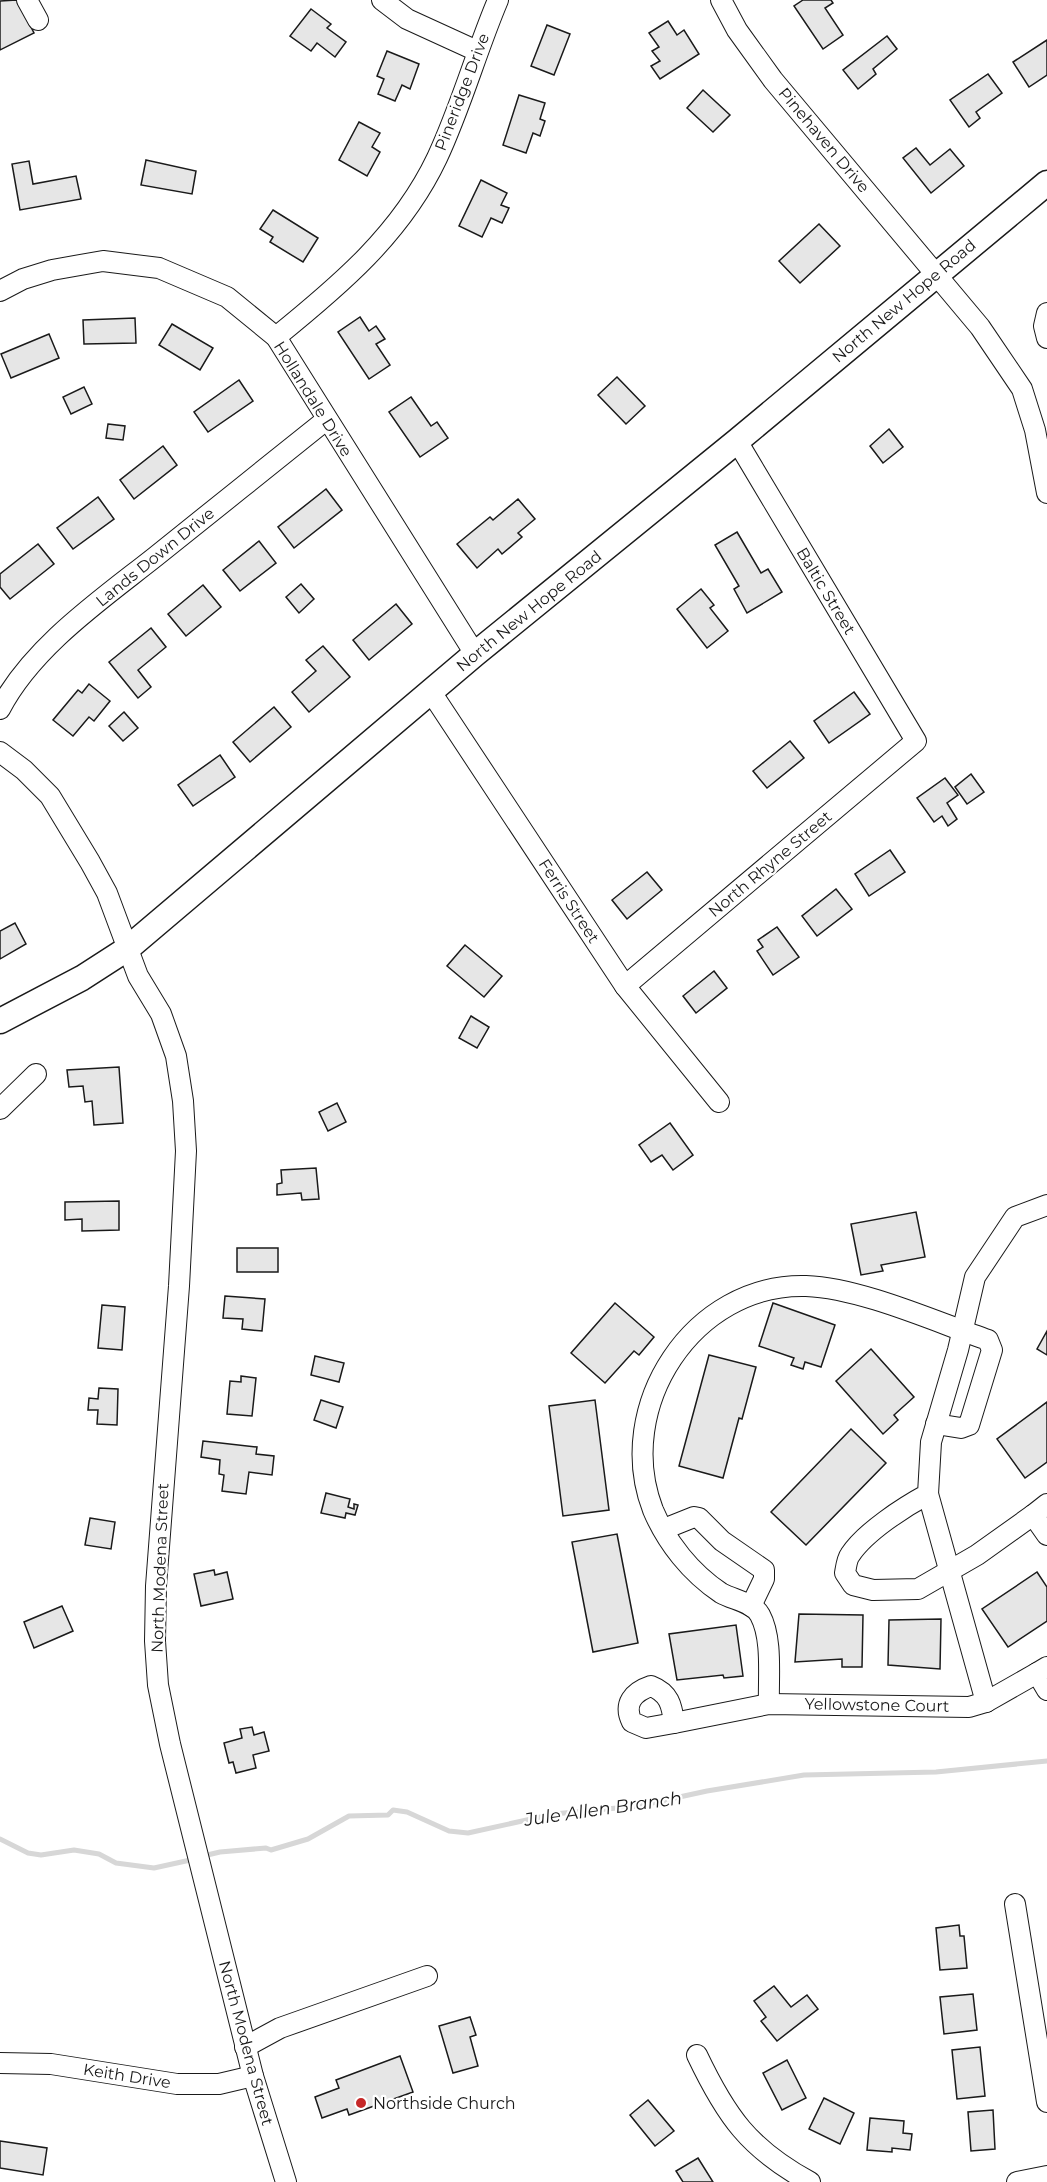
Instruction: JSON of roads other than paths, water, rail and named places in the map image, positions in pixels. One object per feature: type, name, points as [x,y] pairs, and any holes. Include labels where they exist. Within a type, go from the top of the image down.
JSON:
[{"type":"main road","name":"North New Hope Road","points":[[0,1021],[82,978],[128,949],[475,654],[737,441],[1047,183]]},
{"type":"street","points":[[27,0],[39,20]]},
{"type":"street","points":[[382,0],[407,19],[477,51]]},
{"type":"street","name":"Pineridge Drive","points":[[276,337],[340,285],[398,222],[436,160],[460,106],[477,51],[498,0]]},
{"type":"street","name":"Pinehaven Drive","points":[[721,0],[736,30],[773,80],[980,327],[1022,389],[1040,421],[1047,493]]},
{"type":"street","name":"Hollandale Drive","points":[[0,291],[23,279],[78,264],[104,261],[159,268],[228,297],[276,337],[475,654]]},
{"type":"street","points":[[1047,313],[1044,326],[1047,338]]},
{"type":"street","name":"Lands Down Drive","points":[[0,709],[8,694],[34,661],[91,608],[326,420]]},
{"type":"street","name":"Baltic Street","points":[[737,441],[916,741]]},
{"type":"street","name":"Ferris Street","points":[[431,692],[625,986],[719,1102]]},
{"type":"street","name":"North Rhyne Street","points":[[625,986],[916,741]]},
{"type":"street","name":"North Modena Street","points":[[0,752],[50,796],[107,893],[138,976],[161,1014],[176,1056],[183,1101],[186,1151],[179,1286],[156,1582],[155,1641],[158,1685],[170,1743],[245,2047],[286,2182]]},
{"type":"street","points":[[0,1109],[36,1074]]},
{"type":"street","points":[[986,1702],[927,1494],[931,1442],[958,1350],[975,1277],[1016,1217],[1047,1205]]},
{"type":"street","points":[[769,1704],[767,1638],[760,1614],[751,1606],[723,1594],[696,1574],[676,1551],[654,1510],[642,1468],[644,1430],[653,1391],[670,1358],[693,1331],[718,1310],[774,1289],[806,1286],[875,1301],[988,1340],[992,1350],[990,1359],[969,1425],[961,1428],[936,1424]]},
{"type":"street","points":[[927,1494],[900,1509],[849,1556],[845,1573],[853,1585],[873,1590],[918,1589],[977,1555],[1040,1510],[1047,1534]]},
{"type":"street","points":[[664,1529],[694,1517],[699,1518],[722,1541],[755,1562],[764,1570],[764,1579],[751,1606]]},
{"type":"street","name":"Yellowstone Court","points":[[674,1723],[769,1704],[969,1707],[1044,1677]]},
{"type":"street","points":[[1015,1904],[1047,2102]]},
{"type":"street","points":[[245,2047],[280,2028],[427,1976]]},
{"type":"street","points":[[697,2055],[728,2115],[766,2154],[810,2182]]},
{"type":"street","name":"Keith Drive","points":[[0,2063],[51,2064],[177,2084],[219,2084],[253,2076]]},
{"type":"street","points":[[1017,2182],[1047,2176]]},
{"type":"waterway","name":"Jule Allen Branch","points":[[203,1856],[220,1852],[266,1848],[271,1850],[308,1839],[349,1816],[388,1815],[393,1810],[407,1812],[449,1831],[468,1833],[554,1814],[638,1806],[707,1791],[804,1775],[936,1772],[1047,1761]]},
{"type":"waterway","name":"Jule Allen Branch","points":[[0,1839],[28,1853],[41,1855],[74,1850],[99,1854],[116,1863],[154,1868],[195,1859]]},
{"type":"place","name":"Northside Church","points":[[361,2103]]}]
